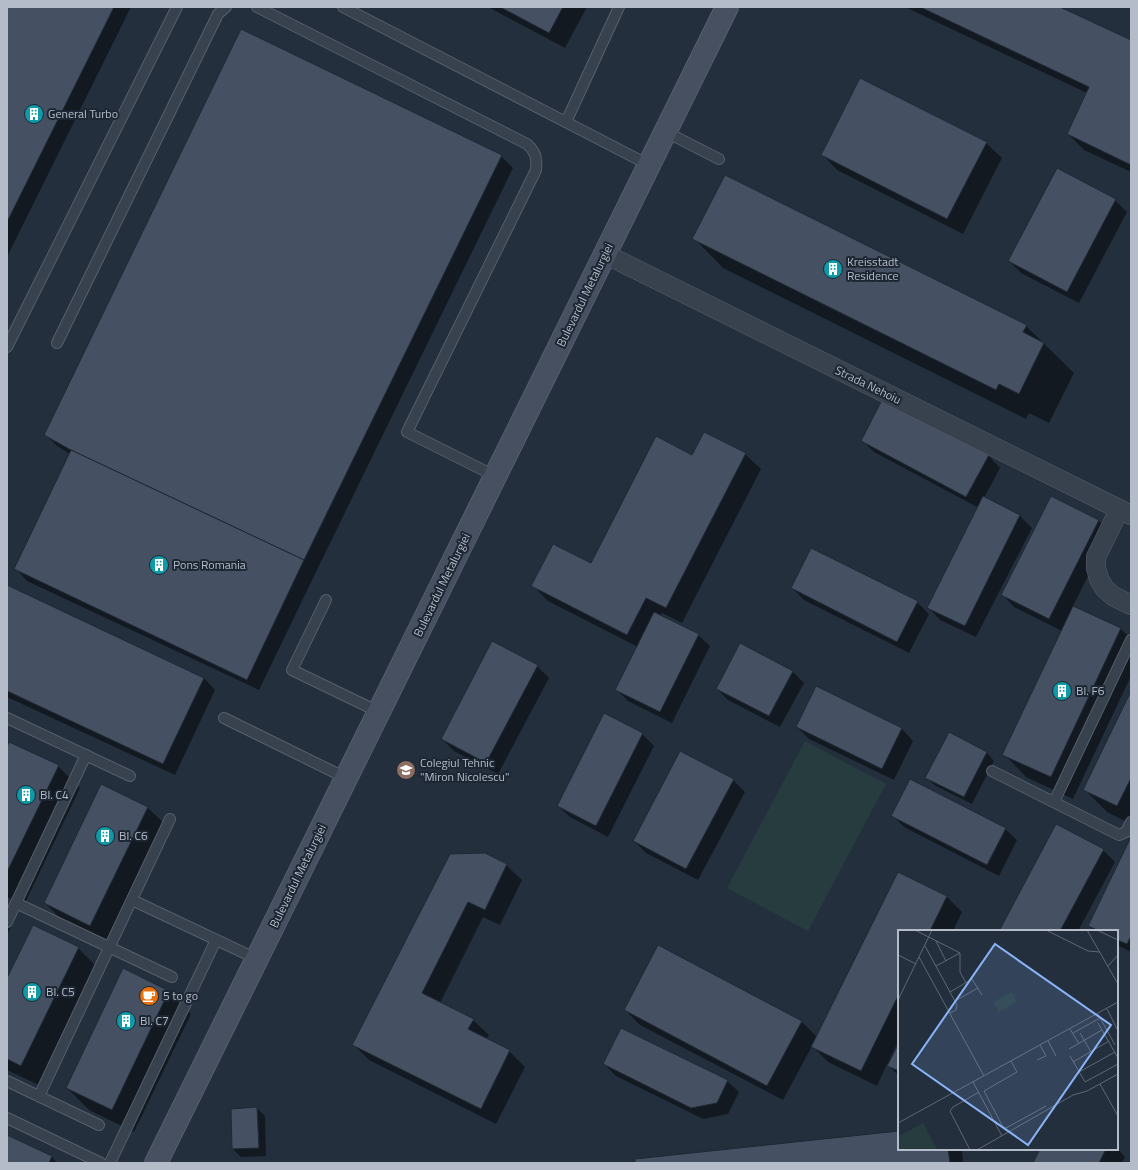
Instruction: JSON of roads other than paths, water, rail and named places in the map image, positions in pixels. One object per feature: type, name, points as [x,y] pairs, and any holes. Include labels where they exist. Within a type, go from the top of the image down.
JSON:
[{"type":"main road","name":"Bulevardul Metalurgiei","points":[[156,1163],[727,7]]},
{"type":"street","name":"Strada Nehoiu","points":[[605,254],[1125,512]]},
{"type":"street","points":[[1125,512],[1096,557],[1096,568],[1099,579],[1105,588],[1113,596],[1131,605]]},
{"type":"lane","points":[[7,348],[177,7]]},
{"type":"lane","points":[[58,343],[218,14],[226,7]]},
{"type":"lane","points":[[257,7],[527,144],[534,150],[537,160],[536,170],[408,432],[496,476]]},
{"type":"lane","points":[[343,7],[649,165]]},
{"type":"lane","points":[[566,122],[619,7]]},
{"type":"lane","points":[[666,132],[719,159]]},
{"type":"lane","points":[[326,600],[292,670],[379,712]]},
{"type":"lane","points":[[1054,802],[1131,640]]},
{"type":"lane","points":[[7,718],[130,776]]},
{"type":"lane","points":[[224,718],[346,778]]},
{"type":"lane","points":[[7,922],[86,755]]},
{"type":"lane","points":[[992,771],[1119,835],[1126,832],[1131,822]]},
{"type":"lane","points":[[39,1096],[170,819]]},
{"type":"lane","points":[[132,900],[257,959]]},
{"type":"lane","points":[[16,902],[172,976]]},
{"type":"lane","points":[[110,1163],[216,940]]},
{"type":"lane","points":[[7,1081],[99,1125]]},
{"type":"lane","points":[[7,1118],[102,1163]]},
{"type":"place","name":"General Turbo","points":[[34,114]]},
{"type":"place","name":"Kreisstadt Residence","points":[[833,269]]},
{"type":"place","name":"Pons Romania","points":[[159,565]]},
{"type":"place","name":"Bl. F6","points":[[1062,691]]},
{"type":"place","name":"Colegiul Tehnic \"Miron Nicolescu\"","points":[[406,770]]},
{"type":"place","name":"Bl. C4","points":[[26,795]]},
{"type":"place","name":"Bl. C6","points":[[105,836]]},
{"type":"place","name":"Bl. C5","points":[[32,992]]},
{"type":"place","name":"5 to go","points":[[149,996]]},
{"type":"place","name":"Bl. C7","points":[[126,1021]]}]
